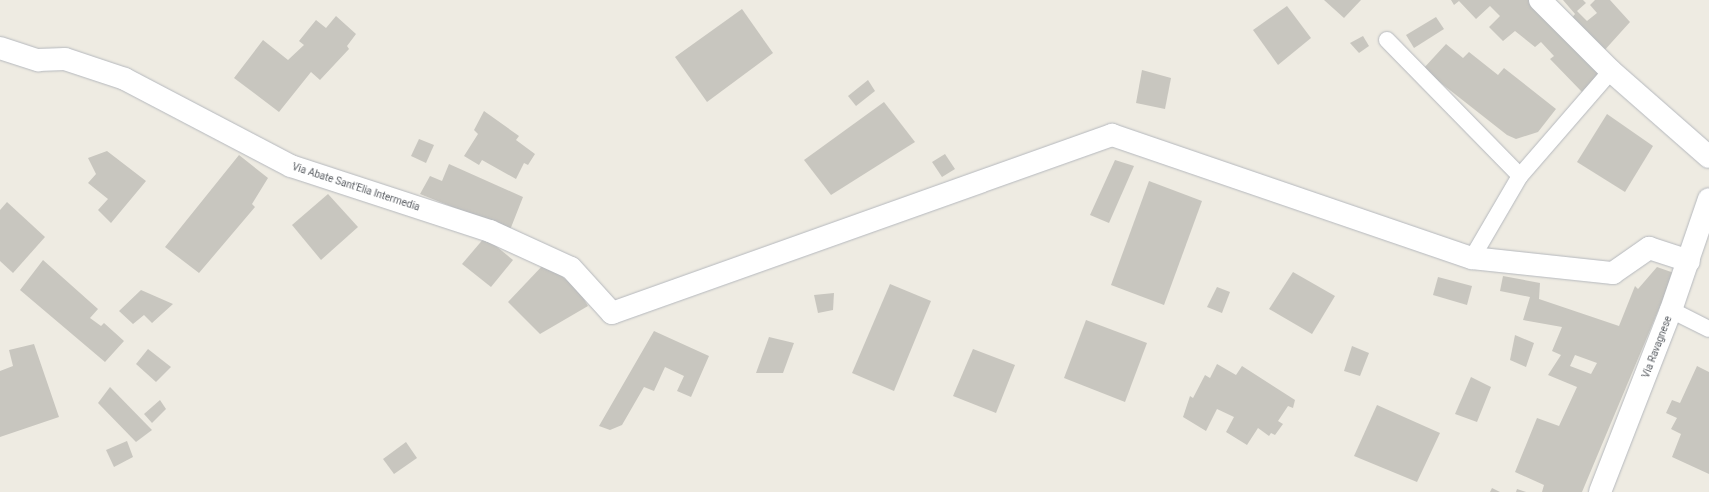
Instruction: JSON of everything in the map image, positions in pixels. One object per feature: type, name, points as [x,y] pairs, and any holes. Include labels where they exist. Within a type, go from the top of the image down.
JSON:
[{"type":"street","points":[[1540,0],[1611,71],[1709,157]]},
{"type":"street","name":"Via Abate Sant'Elia Intermedia","points":[[0,48],[38,60],[65,59],[125,79],[291,166],[490,231],[571,268],[612,312],[1112,136],[1472,258]]},
{"type":"street","name":"Via Ravagnese","points":[[1600,492],[1671,310],[1707,210]]},
{"type":"street","points":[[1472,258],[1613,273],[1649,248],[1689,261]]},
{"type":"lane","points":[[1387,40],[1520,176]]},
{"type":"lane","points":[[1472,258],[1520,176],[1611,71]]},
{"type":"lane","points":[[1671,310],[1709,329]]},
{"type":"building","points":[[1324,0],[1361,0],[1344,18]]},
{"type":"building","points":[[1451,0],[1532,0],[1602,74],[1582,92],[1550,59],[1554,56],[1541,42],[1535,47],[1515,31],[1503,41],[1489,27],[1500,16],[1490,6],[1476,19],[1459,1],[1454,5]]},
{"type":"building","points":[[1563,0],[1583,0],[1586,3],[1577,11],[1587,21],[1597,13],[1590,5],[1595,0],[1610,0],[1630,22],[1602,53],[1568,23],[1575,14]]},
{"type":"building","points":[[1287,6],[1311,38],[1278,65],[1253,30]]},
{"type":"building","points":[[742,9],[773,53],[707,102],[675,57]]},
{"type":"building","points":[[336,16],[356,34],[347,46],[349,49],[320,80],[311,72],[279,112],[234,78],[263,40],[288,60],[304,45],[299,41],[316,20],[326,28]]},
{"type":"building","points":[[1436,17],[1444,29],[1414,48],[1406,35]]},
{"type":"building","points":[[1363,36],[1369,46],[1359,53],[1350,43]]},
{"type":"building","points":[[1446,44],[1463,58],[1469,52],[1498,75],[1504,68],[1556,109],[1538,132],[1516,139],[1507,135],[1423,69]]},
{"type":"building","points":[[1142,70],[1171,78],[1165,109],[1136,103]]},
{"type":"building","points":[[868,80],[875,91],[856,106],[848,96]]},
{"type":"building","points":[[884,102],[915,142],[831,195],[804,160]]},
{"type":"building","points":[[484,111],[519,136],[516,140],[535,154],[528,165],[524,163],[516,179],[482,160],[479,165],[464,156],[478,134],[474,130]]},
{"type":"building","points":[[1607,114],[1653,146],[1625,192],[1577,162]]},
{"type":"building","points":[[419,139],[434,145],[426,163],[411,156]]},
{"type":"building","points":[[107,151],[146,181],[111,223],[98,210],[108,199],[88,183],[96,174],[88,158]]},
{"type":"building","points":[[945,154],[955,169],[942,177],[932,162]]},
{"type":"building","points":[[239,155],[268,178],[252,204],[255,207],[199,273],[165,247]]},
{"type":"building","points":[[1115,160],[1134,166],[1109,223],[1090,215]]},
{"type":"building","points":[[449,164],[523,197],[510,230],[420,194],[430,176],[442,181]]},
{"type":"building","points":[[1149,181],[1202,201],[1164,305],[1111,285]]},
{"type":"building","points":[[328,194],[358,227],[321,260],[292,225]]},
{"type":"building","points":[[7,202],[45,237],[13,273],[0,261],[0,210]]},
{"type":"building","points":[[485,237],[513,260],[491,287],[462,264]]},
{"type":"building","points":[[43,260],[98,309],[90,318],[101,326],[104,323],[124,341],[105,362],[20,290]]},
{"type":"building","points":[[545,263],[578,289],[588,306],[540,334],[508,302]]},
{"type":"building","points":[[1657,267],[1674,273],[1582,492],[1542,492],[1544,485],[1515,472],[1537,418],[1559,426],[1577,387],[1548,375],[1561,355],[1552,351],[1562,327],[1523,320],[1530,297],[1500,291],[1503,276],[1540,283],[1539,299],[1619,326],[1635,286],[1638,289]],"holes":[[[1575,355],[1597,363],[1591,374],[1570,366]]]},
{"type":"building","points":[[1293,272],[1335,296],[1312,334],[1269,309]]},
{"type":"building","points":[[1438,277],[1472,286],[1467,305],[1433,295]]},
{"type":"building","points":[[890,284],[931,301],[894,391],[852,373]]},
{"type":"building","points":[[1217,287],[1230,292],[1222,313],[1207,307]]},
{"type":"building","points":[[141,290],[173,304],[152,323],[144,315],[133,324],[119,311]]},
{"type":"building","points":[[834,293],[833,310],[818,313],[814,295]]},
{"type":"building","points":[[1086,320],[1147,343],[1125,402],[1064,378]]},
{"type":"building","points":[[654,331],[709,356],[691,397],[677,391],[684,376],[665,367],[654,391],[644,387],[622,425],[610,430],[599,426]]},
{"type":"building","points":[[1515,335],[1534,343],[1526,367],[1510,360]]},
{"type":"building","points":[[769,337],[794,343],[783,373],[756,373]]},
{"type":"building","points":[[34,344],[59,417],[0,437],[0,371],[13,366],[9,350]]},
{"type":"building","points":[[1352,346],[1369,353],[1360,376],[1344,371]]},
{"type":"building","points":[[148,349],[171,367],[156,382],[136,364]]},
{"type":"building","points":[[973,349],[1015,365],[996,413],[953,396]]},
{"type":"building","points":[[1217,364],[1236,375],[1242,366],[1295,400],[1293,408],[1288,406],[1278,421],[1283,424],[1275,435],[1271,433],[1269,436],[1258,428],[1247,445],[1226,432],[1234,417],[1217,409],[1206,431],[1183,417],[1190,396],[1193,398],[1205,375],[1210,378]]},
{"type":"building","points":[[1697,366],[1709,372],[1709,474],[1672,457],[1681,434],[1671,429],[1677,418],[1666,413],[1672,400],[1680,403]]},
{"type":"building","points":[[1471,377],[1491,387],[1477,422],[1455,414]]},
{"type":"building","points":[[110,387],[152,430],[136,442],[98,403]]},
{"type":"building","points":[[160,400],[166,409],[152,423],[144,414]]},
{"type":"building","points":[[1377,405],[1440,433],[1417,482],[1354,456]]},
{"type":"building","points":[[127,441],[133,457],[114,467],[106,450]]},
{"type":"building","points":[[406,442],[417,458],[394,474],[383,459]]},
{"type":"building","points":[[1492,488],[1500,492],[1490,492]]},
{"type":"building","points":[[1517,489],[1526,492],[1516,492]]}]
